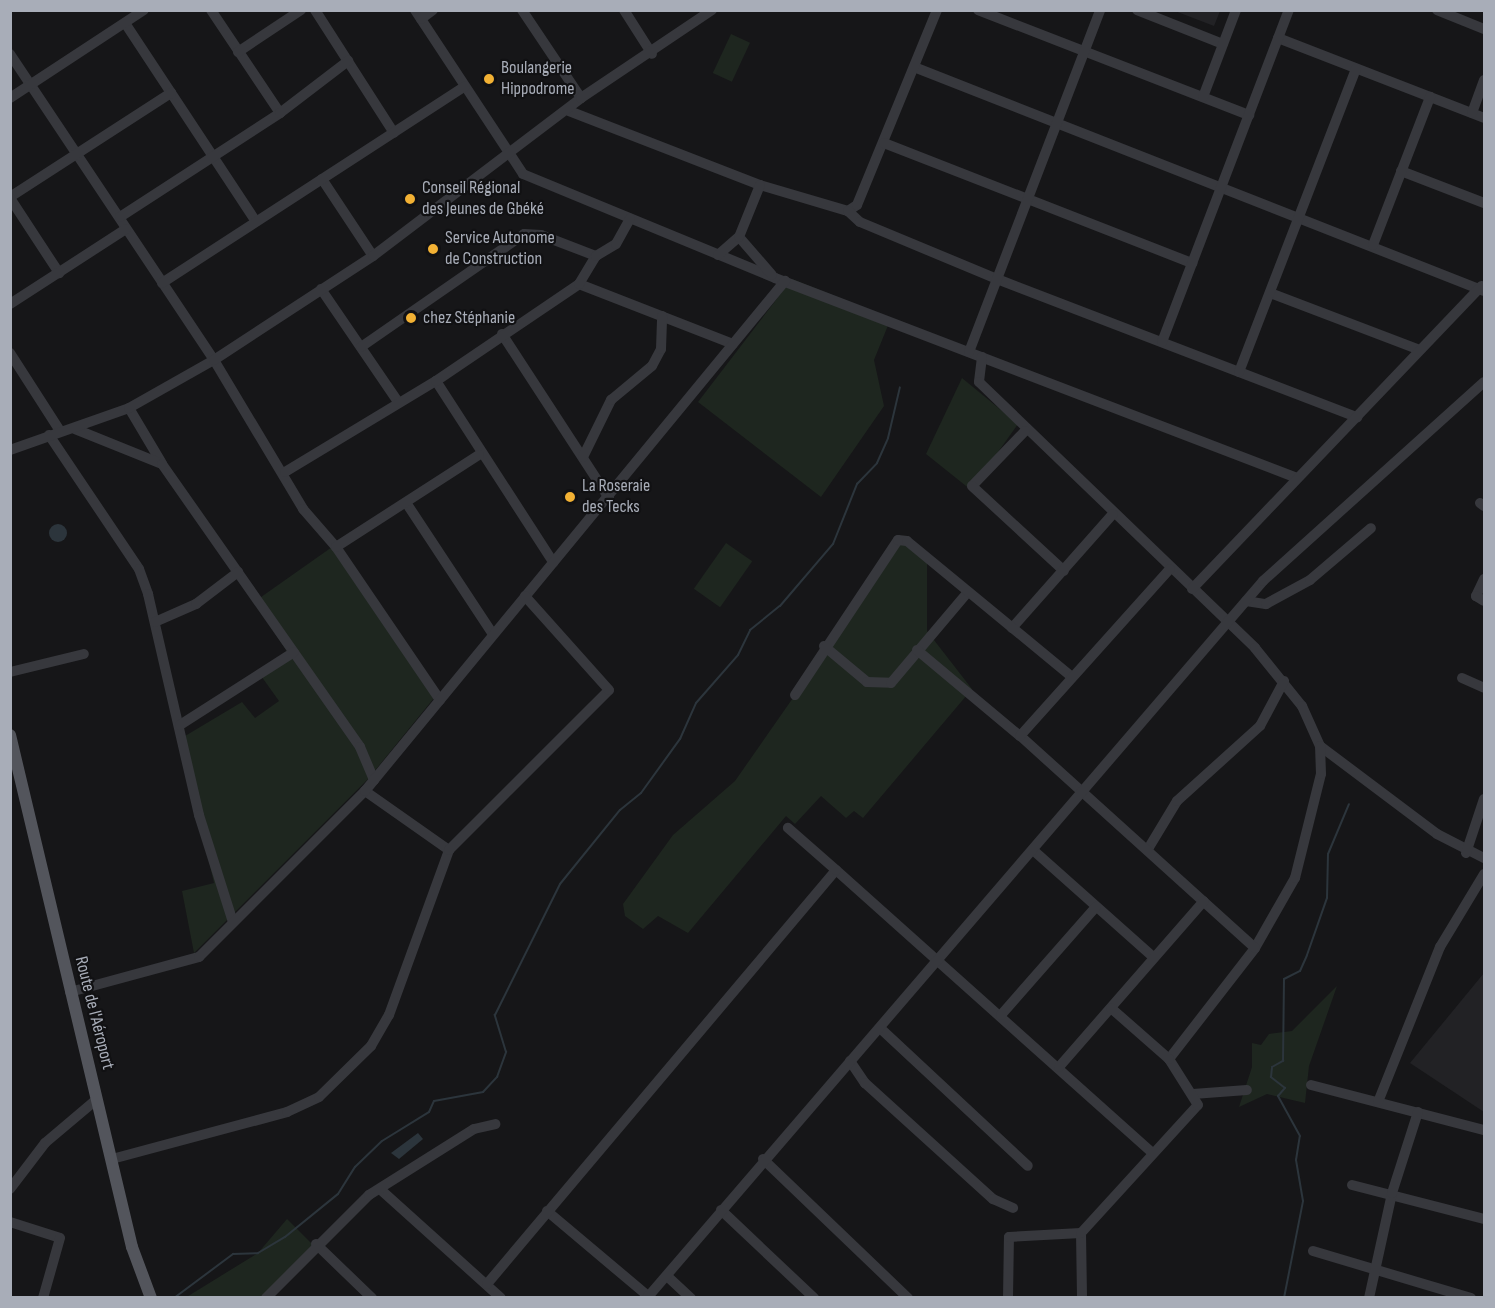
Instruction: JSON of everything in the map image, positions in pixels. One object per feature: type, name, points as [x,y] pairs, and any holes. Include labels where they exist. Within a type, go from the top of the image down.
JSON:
[{"type":"main road","name":"Route de l'Aéroport","points":[[11,739],[132,1247],[151,1298]]},
{"type":"street","points":[[10,98],[144,10]]},
{"type":"street","points":[[211,10],[280,113]]},
{"type":"street","points":[[238,52],[301,10]]},
{"type":"street","points":[[315,10],[394,133]]},
{"type":"street","points":[[433,10],[418,15],[524,174],[718,255],[1297,478]]},
{"type":"street","points":[[522,10],[581,98]]},
{"type":"street","points":[[624,10],[652,54]]},
{"type":"street","points":[[10,450],[55,433],[75,429],[129,408],[214,360],[373,256],[509,153],[569,111],[581,98],[652,54],[712,10]]},
{"type":"street","points":[[569,111],[760,185],[836,212],[848,211],[857,205],[937,10]]},
{"type":"street","points":[[978,10],[1249,115]]},
{"type":"street","points":[[969,352],[1100,10]]},
{"type":"street","points":[[1137,10],[1223,44]]},
{"type":"street","points":[[1203,97],[1236,10]]},
{"type":"street","points":[[1162,342],[1289,10]]},
{"type":"street","points":[[1437,10],[1485,28]]},
{"type":"street","points":[[125,23],[256,222]]},
{"type":"street","points":[[1278,38],[1485,118]]},
{"type":"street","points":[[10,54],[214,360],[285,472],[303,509],[336,547],[440,700]]},
{"type":"street","points":[[120,217],[280,113],[348,62]]},
{"type":"street","points":[[914,67],[1483,288],[1420,350],[1192,589]]},
{"type":"street","points":[[1239,372],[1356,69]]},
{"type":"street","points":[[1472,113],[1485,80]]},
{"type":"street","points":[[162,283],[465,86]]},
{"type":"street","points":[[59,273],[10,198],[171,93]]},
{"type":"street","points":[[1373,245],[1430,97]]},
{"type":"street","points":[[884,143],[1192,262]]},
{"type":"street","points":[[1401,171],[1485,203]]},
{"type":"street","points":[[322,179],[373,256]]},
{"type":"street","points":[[718,255],[739,237],[760,185]]},
{"type":"street","points":[[848,211],[860,222],[997,279],[1357,417]]},
{"type":"street","points":[[285,472],[436,381],[502,334],[579,284],[596,256],[616,244],[630,219]]},
{"type":"street","points":[[10,304],[126,229]]},
{"type":"street","points":[[361,347],[524,234],[541,235],[596,256]]},
{"type":"street","points":[[739,237],[780,279]]},
{"type":"street","points":[[70,992],[199,957],[365,791],[492,633],[609,498],[733,344],[780,279]]},
{"type":"street","points":[[579,284],[733,344]]},
{"type":"street","points":[[321,289],[398,402]]},
{"type":"street","points":[[1270,293],[1420,350]]},
{"type":"street","points":[[583,457],[610,399],[652,366],[661,349],[662,316]]},
{"type":"street","points":[[502,334],[609,498]]},
{"type":"street","points":[[10,353],[55,433],[139,569],[155,622],[199,815],[233,922]]},
{"type":"street","points":[[982,357],[979,382],[1024,431],[1227,621],[1284,681],[1320,746],[1466,853],[1485,858]]},
{"type":"street","points":[[436,381],[479,455],[553,562]]},
{"type":"street","points":[[547,1211],[647,1297],[763,1159],[880,1028],[1033,850],[1227,621],[1485,382]]},
{"type":"street","points":[[129,408],[162,464],[360,747],[374,780]]},
{"type":"street","points":[[75,429],[162,464]]},
{"type":"street","points":[[1024,431],[972,486],[1064,571]]},
{"type":"street","points":[[336,547],[407,504],[479,455]]},
{"type":"street","points":[[407,504],[492,633]]},
{"type":"street","points":[[1012,628],[1113,514]]},
{"type":"street","points":[[1246,601],[1266,604],[1310,580],[1371,528]]},
{"type":"street","points":[[795,695],[824,646],[898,540],[907,541],[1071,677]]},
{"type":"street","points":[[1020,736],[1170,569]]},
{"type":"street","points":[[155,622],[196,604],[238,572]]},
{"type":"street","points":[[1485,579],[1476,596],[1485,601]]},
{"type":"street","points":[[824,646],[867,682],[891,683],[968,592]]},
{"type":"street","points":[[112,1159],[287,1112],[319,1097],[351,1068],[389,1015],[449,850],[609,690],[525,596]]},
{"type":"street","points":[[917,650],[1020,736],[1148,849],[1255,948]]},
{"type":"street","points":[[180,725],[294,652]]},
{"type":"street","points":[[10,672],[84,654]]},
{"type":"street","points":[[1462,678],[1485,688]]},
{"type":"street","points":[[1148,849],[1177,801],[1260,726],[1284,681]]},
{"type":"street","points":[[1169,1059],[1255,948],[1295,878],[1322,774],[1320,746]]},
{"type":"street","points":[[365,791],[449,850]]},
{"type":"street","points":[[1466,853],[1485,799]]},
{"type":"street","points":[[788,828],[939,958],[1152,1153]]},
{"type":"street","points":[[1033,850],[1151,956]]},
{"type":"street","points":[[487,1284],[836,870]]},
{"type":"street","points":[[1378,1102],[1440,947],[1485,874]]},
{"type":"street","points":[[1059,1067],[1111,1008],[1151,956],[1204,901]]},
{"type":"street","points":[[1001,1015],[1096,907]]},
{"type":"street","points":[[1082,1298],[1081,1233],[1152,1153],[1195,1113],[1193,1094],[1169,1059],[1111,1008]]},
{"type":"street","points":[[880,1028],[1028,1166]]},
{"type":"street","points":[[850,1061],[865,1083],[985,1191],[1013,1208]]},
{"type":"street","points":[[1311,1085],[1485,1130]]},
{"type":"street","points":[[1193,1094],[1247,1090]]},
{"type":"street","points":[[10,1190],[45,1143],[97,1099]]},
{"type":"street","points":[[1369,1298],[1392,1193],[1418,1112]]},
{"type":"street","points":[[266,1298],[351,1209],[474,1129],[495,1124]]},
{"type":"street","points":[[763,1159],[908,1298]]},
{"type":"street","points":[[1352,1185],[1392,1193],[1485,1219]]},
{"type":"street","points":[[381,1190],[501,1298]]},
{"type":"street","points":[[721,1210],[814,1298]]},
{"type":"street","points":[[10,1222],[60,1238],[43,1298]]},
{"type":"street","points":[[1008,1298],[1009,1237],[1081,1233]]},
{"type":"street","points":[[316,1245],[372,1298]]},
{"type":"street","points":[[1313,1251],[1447,1295],[1471,1298]]},
{"type":"street","points":[[667,1276],[691,1298]]},
{"type":"shaded area","points":[[1220,10],[1214,26],[1175,11]]},
{"type":"shaded area","points":[[731,34],[750,43],[732,82],[713,73]]},
{"type":"shaded area","points":[[792,279],[891,318],[874,360],[884,406],[821,497],[698,402]]},
{"type":"shaded area","points":[[962,378],[1018,424],[971,490],[926,454]]},
{"type":"shaded area","points":[[58,524],[64,527],[67,533],[64,539],[58,542],[52,539],[49,533],[52,527]]},
{"type":"shaded area","points":[[906,536],[927,552],[927,631],[972,689],[863,818],[854,811],[846,818],[821,796],[795,824],[786,816],[688,933],[658,916],[643,929],[625,916],[623,904],[673,835],[735,781]]},
{"type":"shaded area","points":[[726,543],[752,561],[720,607],[694,589]]},
{"type":"shaded area","points":[[332,547],[434,698],[368,779],[194,953],[182,891],[214,883],[180,739],[242,702],[255,718],[279,701],[259,673],[288,653],[254,602]]},
{"type":"shaded area","points":[[1484,973],[1484,1112],[1410,1063]]},
{"type":"shaded area","points":[[1337,986],[1309,1066],[1305,1103],[1267,1094],[1239,1107],[1252,1067],[1252,1043],[1261,1045],[1269,1034],[1292,1031]]},
{"type":"shaded area","points":[[418,1133],[423,1139],[399,1159],[391,1153]]},
{"type":"shaded area","points":[[287,1219],[315,1247],[269,1297],[185,1298],[258,1253]]},
{"type":"waterway","points":[[174,1298],[233,1254],[258,1253],[285,1237],[338,1194],[355,1167],[382,1141],[429,1112],[434,1101],[483,1092],[497,1077],[506,1052],[495,1015],[560,884],[620,810],[641,793],[680,739],[696,703],[738,655],[750,630],[780,606],[833,544],[857,484],[877,463],[888,438],[900,387]]},
{"type":"waterway","points":[[1284,1298],[1303,1201],[1296,1160],[1300,1136],[1278,1096],[1285,1088],[1271,1077],[1272,1067],[1283,1061],[1284,979],[1300,971],[1307,955],[1327,898],[1328,854],[1349,804]]},
{"type":"place","name":"Boulangerie Hippodrome","points":[[489,79]]},
{"type":"place","name":"Conseil Régional des Jeunes de Gbéké","points":[[410,199]]},
{"type":"place","name":"Service Autonome de Construction","points":[[433,249]]},
{"type":"place","name":"chez Stéphanie","points":[[411,318]]},
{"type":"place","name":"La Roseraie des Tecks","points":[[570,497]]}]
